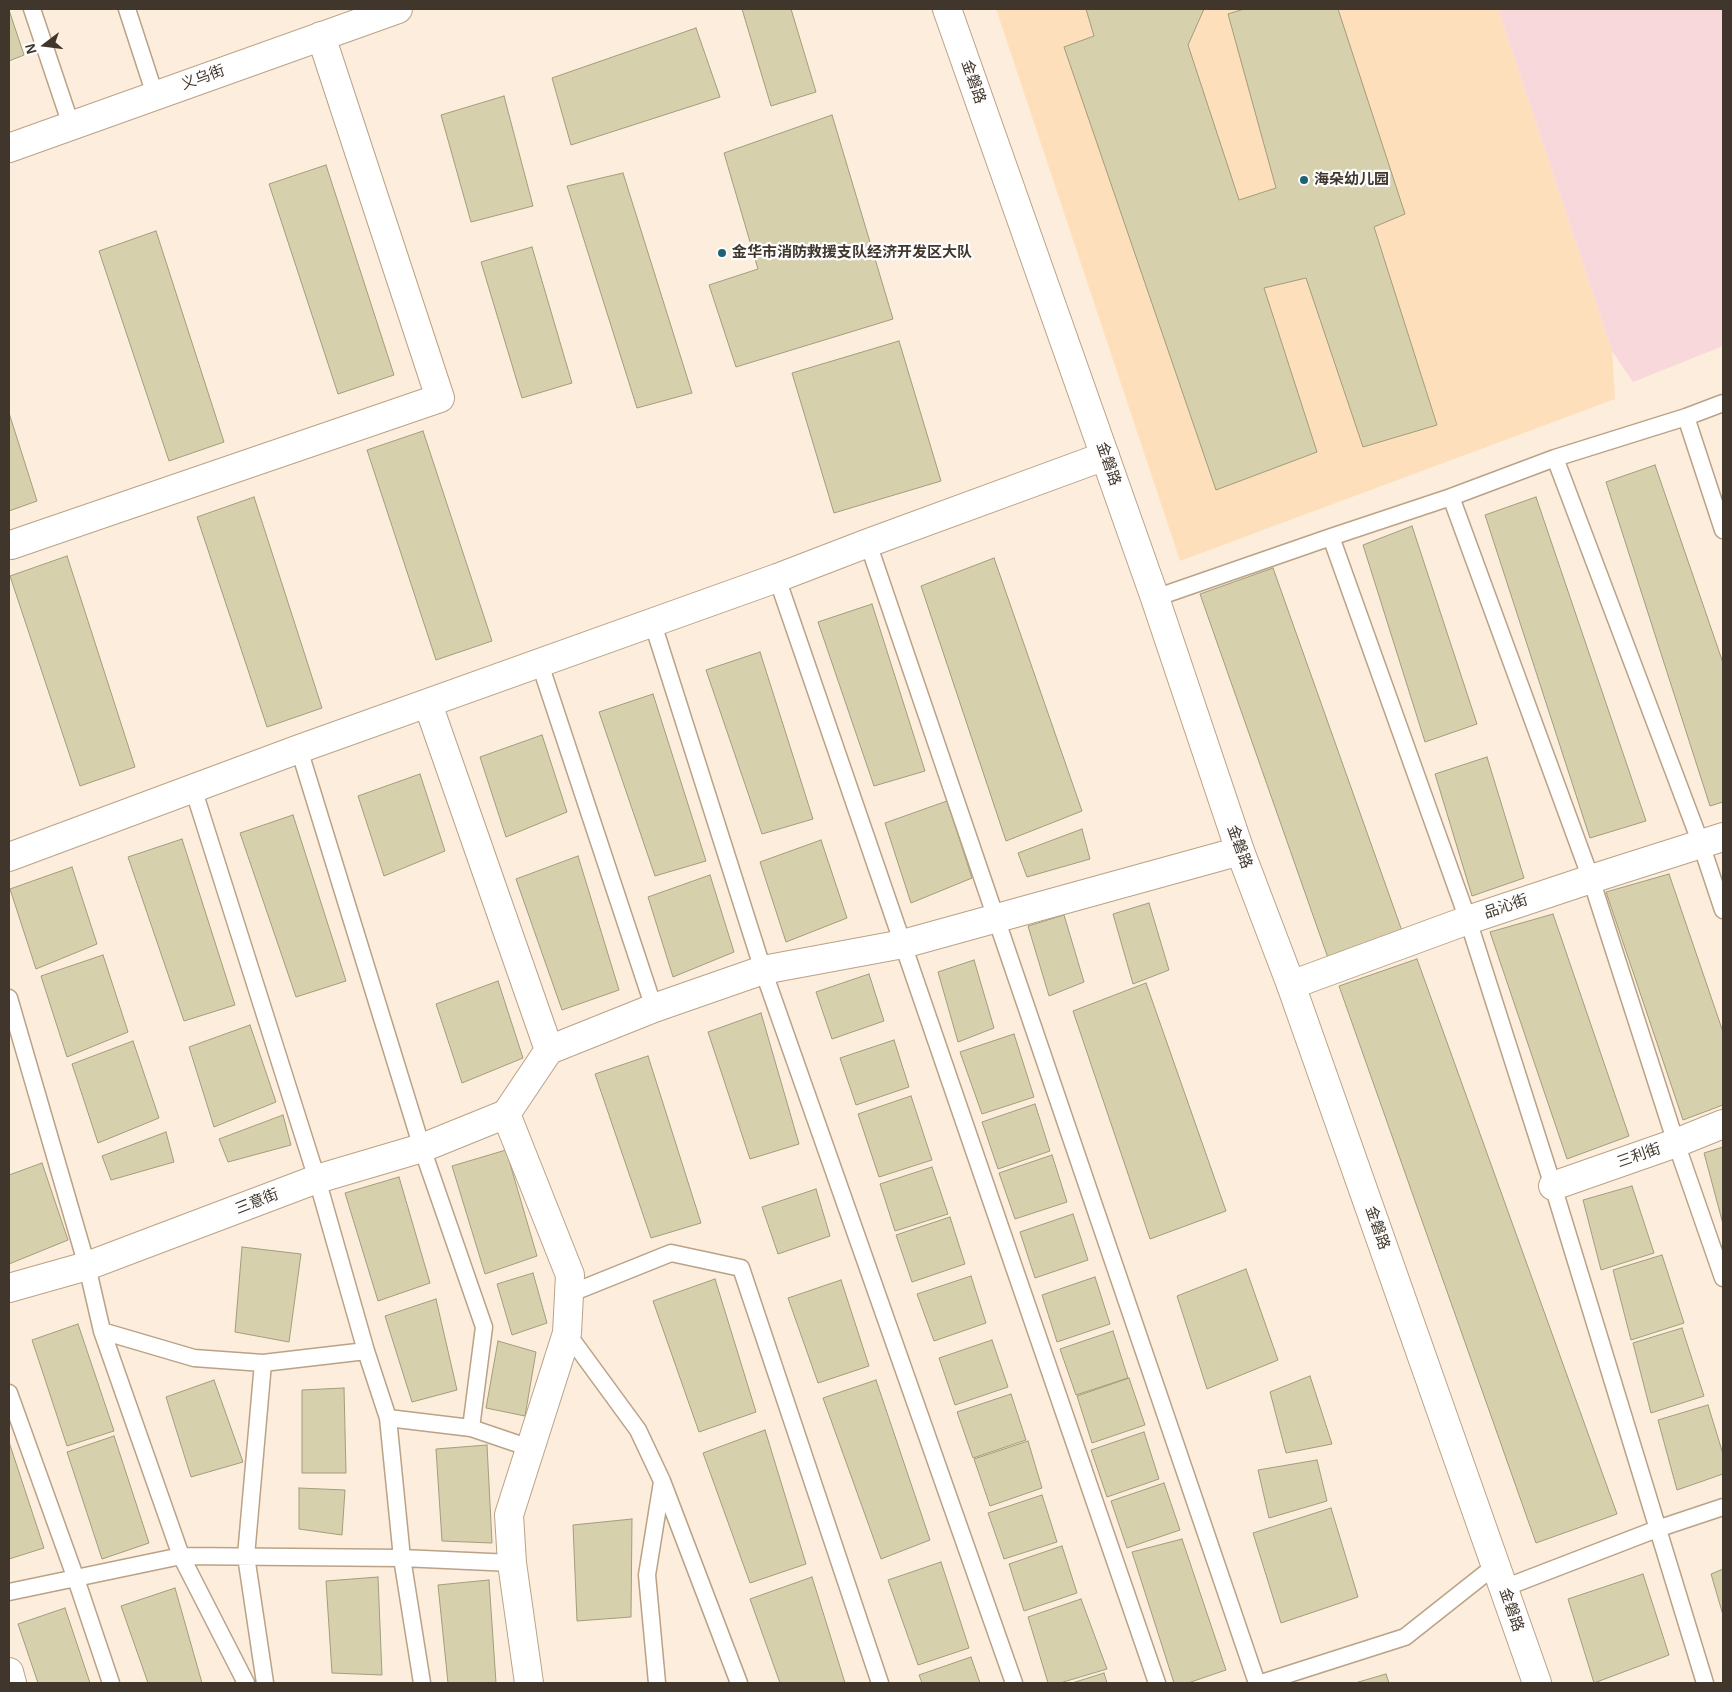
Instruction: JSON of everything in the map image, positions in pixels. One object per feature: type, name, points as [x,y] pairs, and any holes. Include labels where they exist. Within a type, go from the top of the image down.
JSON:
[{"type":"street","name":"义乌街","points":[[9,148],[398,9]]},
{"type":"street","name":"金磐路","points":[[948,9],[1155,598],[1240,851],[1291,985],[1537,1683]]},
{"type":"street","points":[[10,545],[440,398],[321,36]]},
{"type":"street","points":[[9,857],[299,749],[653,624],[1105,456]]},
{"type":"street","points":[[428,704],[549,1050]]},
{"type":"street","name":"品沁街","points":[[1291,985],[1468,920],[1590,878],[1712,841]]},
{"type":"street","points":[[529,1683],[512,1563],[509,1515],[567,1333],[570,1275],[506,1114],[549,1050],[654,1008],[763,970],[903,944],[1240,851]]},
{"type":"street","name":"三意街","points":[[9,1288],[87,1266],[317,1179],[422,1148],[506,1114]]},
{"type":"street","name":"三利街","points":[[1553,1186],[1676,1143],[1723,1124]]},
{"type":"street","points":[[9,1672],[12,1683]]},
{"type":"lane","points":[[32,9],[71,125]]},
{"type":"lane","points":[[127,9],[155,95]]},
{"type":"lane","points":[[1155,598],[1330,537],[1451,498],[1554,458],[1686,417],[1723,403]]},
{"type":"lane","points":[[1686,417],[1723,530]]},
{"type":"lane","points":[[1554,458],[1712,841],[1723,910]]},
{"type":"lane","points":[[1451,498],[1590,878],[1676,1143],[1723,1278]]},
{"type":"lane","points":[[1330,537],[1468,920],[1553,1186],[1705,1683]]},
{"type":"lane","points":[[868,543],[1257,1683]]},
{"type":"lane","points":[[777,578],[1157,1683]]},
{"type":"lane","points":[[653,624],[763,970],[1014,1683]]},
{"type":"lane","points":[[540,664],[654,1008]]},
{"type":"lane","points":[[299,749],[422,1148],[484,1327],[471,1428]]},
{"type":"lane","points":[[193,788],[317,1179],[366,1351],[388,1418],[402,1558],[422,1683]]},
{"type":"lane","points":[[9,998],[87,1266],[102,1331],[181,1556],[246,1683]]},
{"type":"lane","points":[[569,1294],[671,1253],[741,1268],[880,1683]]},
{"type":"lane","points":[[102,1331],[194,1358],[263,1363],[366,1351]]},
{"type":"lane","points":[[567,1333],[638,1430],[662,1481],[739,1683]]},
{"type":"lane","points":[[263,1363],[246,1556],[265,1683]]},
{"type":"lane","points":[[9,1393],[111,1683]]},
{"type":"lane","points":[[388,1418],[471,1428],[530,1448]]},
{"type":"lane","points":[[657,1683],[646,1575],[662,1481]]},
{"type":"lane","points":[[1261,1683],[1405,1638],[1500,1577],[1723,1507]]},
{"type":"lane","points":[[9,1592],[181,1556],[402,1558],[512,1563]]},
{"type":"shaded area","name":"海朵幼儿园","points":[[996,9],[1498,9],[1612,351],[1615,399],[1180,561]]},
{"type":"shaded area","points":[[1498,9],[1723,9],[1723,346],[1633,382],[1612,351]]},
{"type":"building","points":[[742,9],[791,9],[816,92],[771,106]]},
{"type":"building","points":[[1086,9],[1204,9],[1188,45],[1239,200],[1276,188],[1228,14],[1244,9],[1338,9],[1405,214],[1374,227],[1437,425],[1363,447],[1306,278],[1264,288],[1317,452],[1216,490],[1064,47],[1094,36]]},
{"type":"building","points":[[9,10],[24,55],[9,61]]},
{"type":"building","points":[[696,28],[720,97],[571,145],[552,78]]},
{"type":"building","points":[[504,96],[533,206],[471,222],[441,115]]},
{"type":"building","points":[[832,115],[893,319],[736,367],[709,285],[758,269],[724,153]]},
{"type":"building","points":[[326,165],[394,375],[338,394],[269,184]]},
{"type":"building","points":[[623,173],[692,393],[637,408],[567,186]]},
{"type":"building","points":[[156,231],[224,442],[169,461],[99,251]]},
{"type":"building","points":[[532,247],[572,383],[522,398],[481,262]]},
{"type":"building","points":[[899,341],[941,481],[834,513],[792,373]]},
{"type":"building","points":[[9,413],[37,501],[9,511]]},
{"type":"building","points":[[423,431],[492,641],[436,660],[367,450]]},
{"type":"building","points":[[1655,465],[1723,663],[1723,802],[1710,806],[1606,482]]},
{"type":"building","points":[[254,497],[322,708],[267,727],[197,517]]},
{"type":"building","points":[[1536,497],[1646,821],[1590,838],[1485,515]]},
{"type":"building","points":[[1412,526],[1477,724],[1425,742],[1363,545]]},
{"type":"building","points":[[67,556],[135,767],[80,786],[10,576]]},
{"type":"building","points":[[994,558],[1082,811],[1006,841],[921,586]]},
{"type":"building","points":[[1273,568],[1402,931],[1328,958],[1200,594]]},
{"type":"building","points":[[872,604],[925,771],[874,786],[818,622]]},
{"type":"building","points":[[760,652],[813,819],[762,834],[706,670]]},
{"type":"building","points":[[653,694],[706,861],[655,876],[599,712]]},
{"type":"building","points":[[542,735],[567,812],[506,837],[480,757]]},
{"type":"building","points":[[1487,757],[1524,878],[1472,896],[1435,774]]},
{"type":"building","points":[[420,774],[445,851],[384,876],[358,796]]},
{"type":"building","points":[[947,801],[972,878],[911,903],[885,823]]},
{"type":"building","points":[[293,815],[346,981],[296,997],[240,833]]},
{"type":"building","points":[[1082,829],[1090,859],[1027,877],[1018,853]]},
{"type":"building","points":[[182,839],[235,1005],[184,1021],[128,857]]},
{"type":"building","points":[[821,840],[847,918],[786,942],[760,862]]},
{"type":"building","points":[[578,856],[619,990],[562,1010],[516,879]]},
{"type":"building","points":[[72,867],[97,944],[36,969],[10,889]]},
{"type":"building","points":[[1669,874],[1723,1032],[1723,1105],[1683,1120],[1606,892]]},
{"type":"building","points":[[710,875],[734,952],[673,977],[648,897]]},
{"type":"building","points":[[1149,903],[1169,970],[1133,984],[1113,914]]},
{"type":"building","points":[[1553,914],[1629,1136],[1567,1159],[1490,932]]},
{"type":"building","points":[[1064,915],[1084,982],[1049,996],[1028,926]]},
{"type":"building","points":[[103,955],[128,1032],[67,1057],[41,976]]},
{"type":"building","points":[[1417,959],[1617,1514],[1536,1543],[1339,986]]},
{"type":"building","points":[[974,960],[994,1028],[958,1042],[938,972]]},
{"type":"building","points":[[869,974],[884,1021],[832,1039],[816,992]]},
{"type":"building","points":[[498,981],[523,1058],[462,1083],[436,1004]]},
{"type":"building","points":[[1146,983],[1226,1211],[1150,1239],[1073,1011]]},
{"type":"building","points":[[761,1013],[799,1144],[750,1159],[708,1032]]},
{"type":"building","points":[[250,1025],[276,1102],[214,1127],[189,1047]]},
{"type":"building","points":[[1014,1034],[1034,1097],[982,1114],[960,1052]]},
{"type":"building","points":[[894,1040],[909,1087],[856,1105],[840,1058]]},
{"type":"building","points":[[133,1041],[159,1118],[98,1143],[72,1064]]},
{"type":"building","points":[[648,1056],[701,1223],[651,1238],[595,1074]]},
{"type":"building","points":[[911,1096],[932,1160],[879,1177],[858,1114]]},
{"type":"building","points":[[1035,1104],[1050,1151],[998,1169],[982,1122]]},
{"type":"building","points":[[283,1115],[291,1145],[228,1162],[219,1139]]},
{"type":"building","points":[[166,1132],[174,1162],[111,1180],[102,1156]]},
{"type":"building","points":[[1723,1147],[1723,1224],[1704,1153]]},
{"type":"building","points":[[506,1150],[537,1256],[485,1274],[452,1166]]},
{"type":"building","points":[[1052,1155],[1067,1202],[1015,1219],[999,1173]]},
{"type":"building","points":[[42,1163],[68,1240],[9,1264],[9,1175]]},
{"type":"building","points":[[932,1167],[948,1214],[895,1231],[880,1184]]},
{"type":"building","points":[[399,1177],[430,1283],[378,1301],[345,1193]]},
{"type":"building","points":[[1632,1186],[1654,1253],[1601,1270],[1583,1200]]},
{"type":"building","points":[[816,1189],[830,1236],[778,1254],[762,1207]]},
{"type":"building","points":[[1073,1214],[1088,1260],[1035,1278],[1020,1232]]},
{"type":"building","points":[[950,1217],[965,1264],[912,1282],[896,1235]]},
{"type":"building","points":[[242,1247],[301,1254],[289,1342],[235,1332]]},
{"type":"building","points":[[1662,1255],[1684,1323],[1631,1340],[1613,1270]]},
{"type":"building","points":[[1246,1269],[1278,1360],[1207,1389],[1177,1296]]},
{"type":"building","points":[[533,1273],[547,1323],[512,1335],[497,1284]]},
{"type":"building","points":[[971,1276],[986,1323],[934,1341],[917,1294]]},
{"type":"building","points":[[1095,1277],[1110,1324],[1057,1342],[1042,1295]]},
{"type":"building","points":[[715,1279],[756,1412],[699,1432],[653,1301]]},
{"type":"building","points":[[841,1280],[869,1366],[818,1383],[788,1298]]},
{"type":"building","points":[[436,1299],[457,1390],[412,1402],[385,1316]]},
{"type":"building","points":[[78,1324],[114,1431],[67,1446],[32,1340]]},
{"type":"building","points":[[1682,1328],[1704,1396],[1651,1413],[1633,1343]]},
{"type":"building","points":[[1113,1331],[1128,1378],[1076,1395],[1060,1349]]},
{"type":"building","points":[[992,1340],[1008,1387],[955,1405],[939,1358]]},
{"type":"building","points":[[498,1341],[536,1352],[525,1416],[486,1408]]},
{"type":"building","points":[[1310,1376],[1332,1444],[1286,1453],[1270,1392]]},
{"type":"building","points":[[1129,1378],[1145,1425],[1092,1443],[1077,1396]]},
{"type":"building","points":[[214,1380],[243,1462],[191,1477],[166,1397]]},
{"type":"building","points":[[876,1380],[930,1540],[881,1559],[823,1398]]},
{"type":"building","points":[[344,1388],[346,1473],[302,1473],[302,1390]]},
{"type":"building","points":[[1011,1394],[1026,1440],[973,1458],[957,1412]]},
{"type":"building","points":[[1708,1405],[1723,1454],[1723,1474],[1677,1490],[1658,1420]]},
{"type":"building","points":[[765,1430],[806,1564],[750,1583],[703,1453]]},
{"type":"building","points":[[1144,1432],[1159,1479],[1107,1497],[1091,1450]]},
{"type":"building","points":[[114,1436],[149,1543],[102,1559],[67,1452]]},
{"type":"building","points":[[1028,1441],[1042,1488],[990,1506],[974,1459]]},
{"type":"building","points":[[9,1442],[44,1548],[9,1559]]},
{"type":"building","points":[[487,1445],[492,1543],[442,1541],[436,1449]]},
{"type":"building","points":[[1317,1460],[1327,1501],[1269,1518],[1258,1470]]},
{"type":"building","points":[[1164,1483],[1180,1530],[1127,1548],[1111,1501]]},
{"type":"building","points":[[299,1488],[345,1490],[342,1535],[299,1529]]},
{"type":"building","points":[[1042,1495],[1057,1542],[1004,1559],[988,1513]]},
{"type":"building","points":[[1331,1508],[1358,1597],[1281,1623],[1253,1533]]},
{"type":"building","points":[[632,1519],[631,1617],[577,1621],[573,1525]]},
{"type":"building","points":[[1182,1539],[1226,1670],[1188,1683],[1174,1683],[1132,1552]]},
{"type":"building","points":[[1062,1546],[1077,1593],[1024,1611],[1009,1564]]},
{"type":"building","points":[[941,1562],[969,1648],[918,1665],[888,1580]]},
{"type":"building","points":[[1723,1569],[1723,1615],[1711,1574]]},
{"type":"building","points":[[1643,1574],[1669,1655],[1594,1683],[1568,1599]]},
{"type":"building","points":[[378,1577],[382,1675],[332,1673],[326,1581]]},
{"type":"building","points":[[812,1577],[845,1683],[780,1683],[750,1599]]},
{"type":"building","points":[[489,1580],[496,1683],[448,1683],[438,1585]]},
{"type":"building","points":[[175,1588],[202,1683],[148,1683],[121,1606]]},
{"type":"building","points":[[1081,1599],[1107,1669],[1060,1683],[1048,1683],[1028,1617]]},
{"type":"building","points":[[65,1608],[90,1683],[38,1683],[18,1624]]},
{"type":"building","points":[[971,1657],[980,1683],[922,1683],[919,1675]]},
{"type":"building","points":[[1104,1673],[1107,1683],[1072,1683]]},
{"type":"building","points":[[1386,1674],[1389,1683],[1355,1683]]},
{"type":"place","name":"海朵幼儿园","points":[[1304,180]]},
{"type":"place","name":"金华市消防救援支队经济开发区大队","points":[[722,253]]}]
